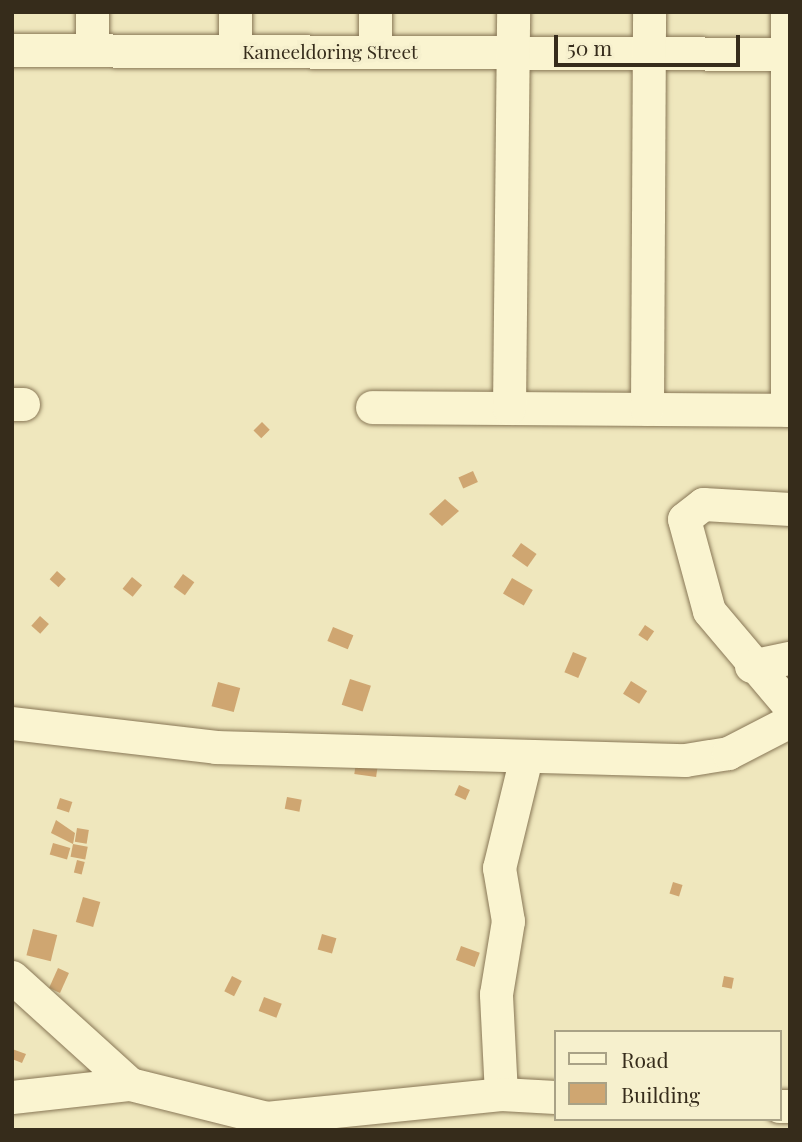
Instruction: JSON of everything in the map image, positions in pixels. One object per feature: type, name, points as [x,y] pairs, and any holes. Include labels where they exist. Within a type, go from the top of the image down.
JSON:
[{"type":"street","points":[[92,12],[92,50]]},
{"type":"street","points":[[235,51],[236,12]]},
{"type":"street","points":[[374,52],[375,12]]},
{"type":"street","points":[[509,408],[513,12]]},
{"type":"street","points":[[647,409],[649,12]]},
{"type":"street","points":[[372,407],[788,410],[787,12]]},
{"type":"street","name":"Kameeldoring Street","points":[[12,50],[789,54]]},
{"type":"street","points":[[790,509],[703,504],[684,519],[709,611],[751,666],[790,707]]},
{"type":"street","points":[[751,666],[790,658]]},
{"type":"street","points":[[12,723],[215,747],[526,757],[710,759],[790,721]]},
{"type":"street","points":[[502,1094],[496,994],[508,921],[499,868],[526,757]]},
{"type":"street","points":[[12,977],[130,1084]]},
{"type":"street","points":[[12,1097],[130,1084],[254,1116],[302,1123],[350,1106],[502,1094],[554,1097]]},
{"type":"building","points":[[262,422],[270,430],[261,438],[254,430]]},
{"type":"building","points":[[473,471],[478,482],[463,488],[458,478]]},
{"type":"building","points":[[445,499],[459,511],[442,526],[429,514]]},
{"type":"building","points":[[521,543],[537,554],[527,567],[512,556]]},
{"type":"building","points":[[57,571],[66,579],[59,587],[50,579]]},
{"type":"building","points":[[183,574],[194,582],[185,595],[174,587]]},
{"type":"building","points":[[132,577],[142,585],[133,597],[123,589]]},
{"type":"building","points":[[512,578],[533,590],[524,606],[503,594]]},
{"type":"building","points":[[40,616],[49,624],[40,634],[31,626]]},
{"type":"building","points":[[645,625],[654,631],[647,641],[638,635]]},
{"type":"building","points":[[333,627],[353,635],[348,649],[327,641]]},
{"type":"building","points":[[573,652],[587,658],[578,678],[564,672]]},
{"type":"building","points":[[350,679],[371,686],[363,711],[342,705]]},
{"type":"building","points":[[631,681],[647,691],[639,704],[623,694]]},
{"type":"building","points":[[218,682],[240,688],[234,712],[212,706]]},
{"type":"building","points":[[356,762],[378,765],[376,777],[354,774]]},
{"type":"building","points":[[459,785],[470,790],[465,800],[455,795]]},
{"type":"building","points":[[287,797],[302,800],[299,812],[285,809]]},
{"type":"building","points":[[60,798],[72,802],[69,812],[57,808]]},
{"type":"building","points":[[56,820],[75,833],[73,844],[51,833]]},
{"type":"building","points":[[77,828],[89,830],[87,844],[75,842]]},
{"type":"building","points":[[53,843],[70,848],[67,859],[50,855]]},
{"type":"building","points":[[73,844],[88,847],[85,860],[71,857]]},
{"type":"building","points":[[77,860],[85,862],[82,875],[74,873]]},
{"type":"building","points":[[673,882],[683,885],[679,896],[669,893]]},
{"type":"building","points":[[83,897],[100,902],[93,927],[76,922]]},
{"type":"building","points":[[33,929],[57,935],[51,961],[26,955]]},
{"type":"building","points":[[322,934],[336,938],[332,954],[318,949]]},
{"type":"building","points":[[461,946],[480,953],[475,967],[456,960]]},
{"type":"building","points":[[58,968],[69,973],[60,993],[49,988]]},
{"type":"building","points":[[232,976],[242,981],[234,996],[224,991]]},
{"type":"building","points":[[724,976],[734,978],[732,989],[722,987]]},
{"type":"building","points":[[264,997],[282,1004],[276,1018],[259,1011]]},
{"type":"building","points":[[12,1049],[26,1054],[22,1063],[12,1059]]}]
